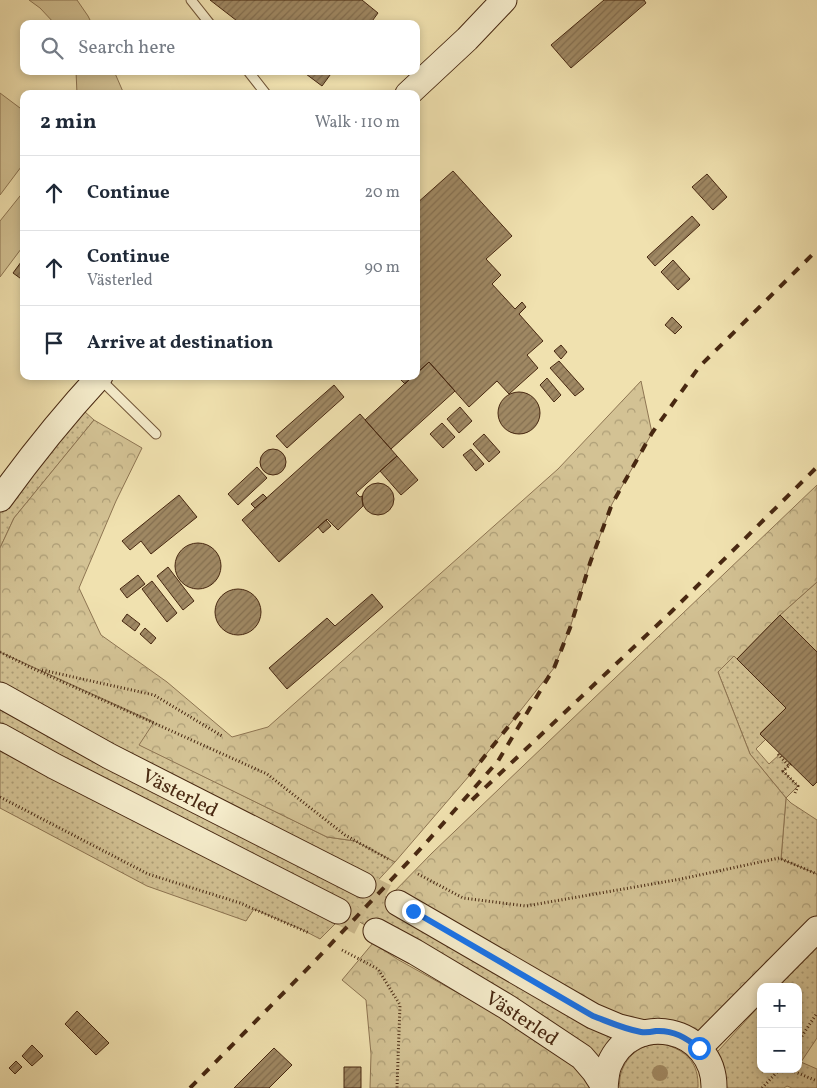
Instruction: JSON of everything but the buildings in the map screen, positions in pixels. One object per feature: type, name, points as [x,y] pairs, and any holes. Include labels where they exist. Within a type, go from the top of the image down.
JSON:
[{"type":"street","points":[[412,90],[467,39],[504,0]]},
{"type":"street","points":[[0,499],[60,420],[96,380]]},
{"type":"street","name":"Västerled","points":[[0,695],[109,756],[363,885]]},
{"type":"street","name":"Västerled","points":[[0,736],[54,766],[338,911]]},
{"type":"street","name":"Västerled","points":[[398,903],[593,1016],[619,1027],[644,1033],[658,1031],[687,1038],[704,1055]]},
{"type":"street","points":[[704,1055],[817,929]]},
{"type":"street","name":"Västerled","points":[[376,931],[507,1007],[582,1057],[605,1088]]},
{"type":"street","points":[[781,983],[817,942]]},
{"type":"street","points":[[704,1055],[757,1008]]},
{"type":"street","points":[[605,1088],[607,1071],[614,1056],[626,1042],[644,1033]]},
{"type":"street","points":[[704,1055],[713,1074],[714,1088]]},
{"type":"lane","points":[[191,0],[207,20]]},
{"type":"lane","points":[[251,75],[263,90]]},
{"type":"lane","points":[[102,380],[156,434]]},
{"type":"path","points":[[0,652],[267,774],[345,835],[388,858]]},
{"type":"path","points":[[34,669],[154,695],[222,736]]},
{"type":"path","points":[[778,754],[790,765],[783,771],[798,786],[795,793]]},
{"type":"path","points":[[0,797],[148,874],[240,903],[308,932]]},
{"type":"path","points":[[418,874],[463,898],[526,906],[681,879],[779,858],[817,874]]},
{"type":"path","points":[[342,950],[378,969],[400,1004],[397,1088]]},
{"type":"path","points":[[802,1036],[817,1013]]},
{"type":"path","points":[[762,1088],[776,1073]]},
{"type":"path","points":[[798,1073],[817,1081]]},
{"type":"green space","points":[[29,0],[77,0],[90,20],[51,20]]},
{"type":"green space","points":[[76,75],[116,75],[122,90],[77,90]]},
{"type":"green space","points":[[0,93],[20,108],[20,168],[0,195]]},
{"type":"green space","points":[[20,196],[20,250],[0,277],[0,221]]},
{"type":"green space","points":[[641,381],[652,433],[612,504],[590,563],[570,628],[554,668],[469,776],[395,862],[355,841],[327,837],[139,745],[154,722],[0,652],[0,548],[14,518],[94,420],[142,448],[116,501],[79,588],[101,635],[167,682],[232,737],[268,727],[558,469]]},
{"type":"green space","points":[[75,403],[94,420],[14,518],[0,548],[0,499]]},
{"type":"green space","points":[[817,485],[817,582],[780,615],[737,659],[734,656],[718,672],[750,754],[786,798],[781,859],[817,874],[817,929],[763,983],[757,983],[757,990],[699,1048],[644,1033],[388,898],[432,853]]},
{"type":"green space","points":[[817,582],[817,652],[780,615]]},
{"type":"green space","points":[[0,652],[154,723],[140,745],[327,837],[355,841],[395,862],[370,889],[413,911],[619,1027],[609,1064],[345,914],[320,939],[254,909],[246,921],[147,886],[0,808]]},
{"type":"green space","points":[[734,656],[786,708],[760,733],[766,739],[756,749],[769,764],[780,754],[791,764],[783,771],[798,786],[786,798],[750,754],[718,672]]},
{"type":"green space","points":[[786,798],[817,820],[817,874],[781,859]]},
{"type":"green space","points":[[817,942],[817,1038],[802,1060],[802,983],[781,983]]},
{"type":"green space","points":[[373,943],[397,959],[510,1022],[575,1064],[585,1077],[590,1088],[370,1088],[371,1054],[366,1000],[342,980]]},
{"type":"green space","points":[[757,1008],[757,1073],[802,1073],[802,1062],[817,1069],[817,1088],[792,1088],[787,1086],[784,1088],[714,1088],[708,1062]]},
{"type":"green space","points":[[664,1044],[679,1050],[690,1059],[698,1079],[698,1088],[620,1088],[623,1067],[632,1055],[644,1047]]},
{"type":"tunnel","points":[[363,885],[398,903]]},
{"type":"tunnel","points":[[338,911],[376,931]]},
{"type":"railway","points":[[190,1088],[313,963],[425,844],[498,761],[554,668],[570,628],[590,563],[612,504],[652,433],[699,367],[817,250]]},
{"type":"railway","points":[[472,800],[671,612],[817,467]]},
{"type":"railway","points":[[469,776],[523,708]]},
{"type":"route","points":[[413,911],[593,1016],[619,1027],[644,1033],[658,1031],[672,1033],[687,1038],[699,1048]]}]
